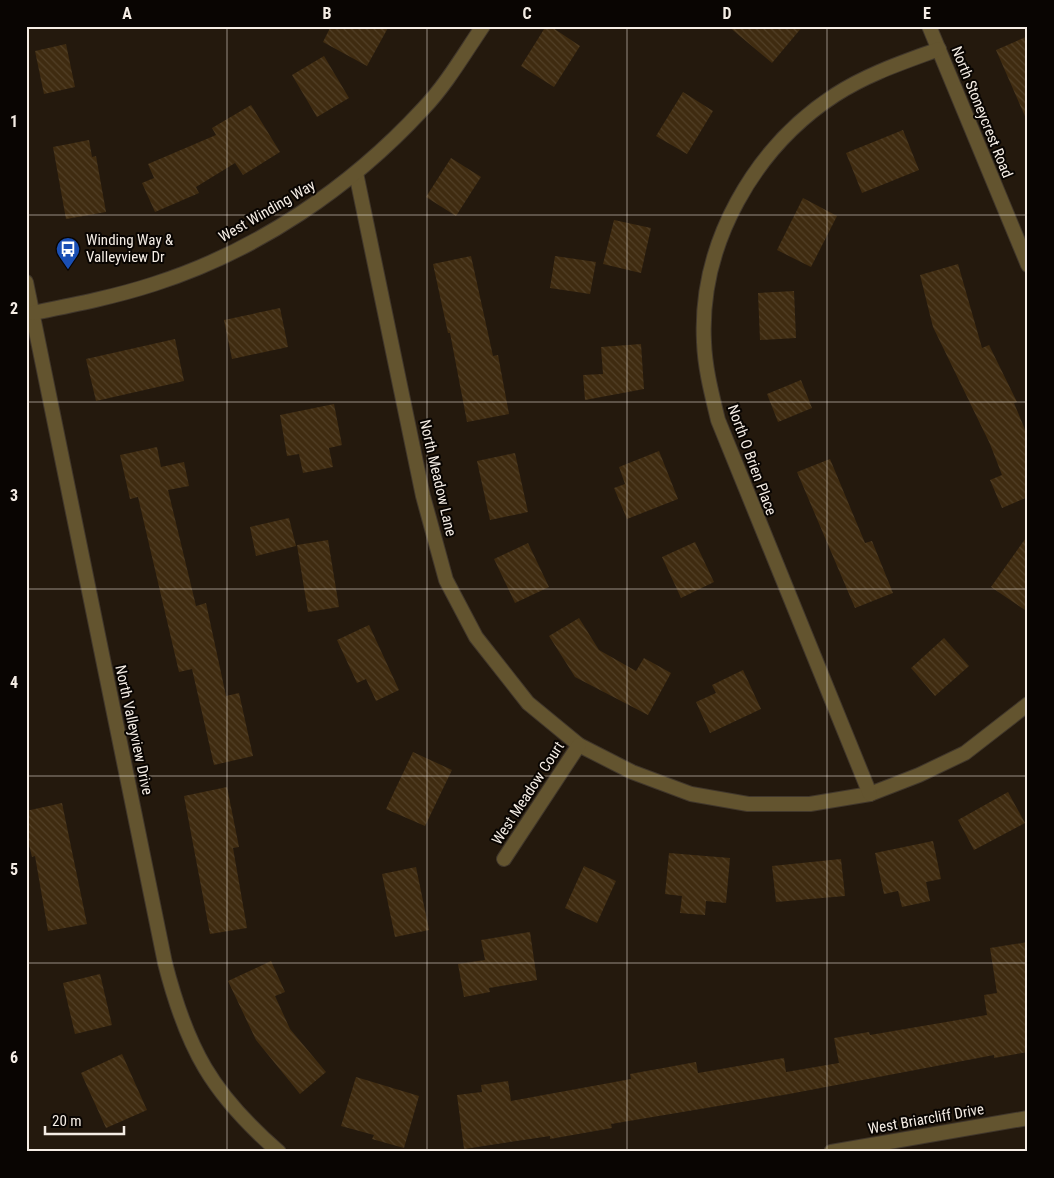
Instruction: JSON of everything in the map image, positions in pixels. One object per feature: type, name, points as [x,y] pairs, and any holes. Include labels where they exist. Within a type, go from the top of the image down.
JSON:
[{"type":"street","name":"West Winding Way","points":[[33,313],[113,296],[193,270],[235,250],[302,213],[356,173],[424,108],[483,26]]},
{"type":"street","name":"North Stoneycrest Road","points":[[929,26],[1028,265]]},
{"type":"street","name":"North O Brien Place","points":[[870,794],[718,420],[708,378],[704,342],[705,309],[711,273],[729,217],[766,156],[788,132],[835,95],[889,68],[939,49]]},
{"type":"street","name":"North Meadow Lane","points":[[356,173],[424,496],[446,580],[476,637],[528,703],[579,745],[632,772],[691,794],[748,804],[810,804],[870,794],[919,775],[965,753],[1028,704]]},
{"type":"street","name":"North Valleyview Drive","points":[[26,282],[165,964],[177,1008],[197,1054],[226,1099],[248,1125],[280,1152]]},
{"type":"street","name":"West Meadow Court","points":[[504,859],[579,745]]},
{"type":"street","name":"West Briarcliff Drive","points":[[831,1152],[1028,1118]]},
{"type":"building","points":[[331,26],[389,26],[367,66],[323,42]]},
{"type":"building","points":[[546,26],[550,26],[580,46],[554,87],[521,66]]},
{"type":"building","points":[[728,26],[803,26],[772,63]]},
{"type":"building","points":[[1028,36],[1028,123],[996,50]]},
{"type":"building","points":[[66,44],[75,87],[44,94],[35,51]]},
{"type":"building","points":[[324,56],[349,98],[317,117],[292,75]]},
{"type":"building","points":[[683,92],[713,111],[687,154],[656,136]]},
{"type":"building","points":[[251,105],[280,152],[243,175],[235,163],[196,187],[199,193],[155,212],[142,183],[154,178],[148,164],[216,135],[212,128]]},
{"type":"building","points":[[903,130],[919,170],[862,193],[846,153]]},
{"type":"building","points":[[89,140],[92,157],[96,156],[106,212],[66,219],[53,147]]},
{"type":"building","points":[[451,158],[481,177],[456,216],[426,197]]},
{"type":"building","points":[[803,198],[837,216],[811,267],[777,250]]},
{"type":"building","points":[[614,220],[651,228],[641,273],[603,264]]},
{"type":"building","points":[[471,256],[493,356],[498,355],[509,414],[467,422],[450,333],[448,333],[433,264]]},
{"type":"building","points":[[555,256],[596,262],[590,294],[550,288]]},
{"type":"building","points":[[958,264],[982,348],[989,345],[1017,402],[1014,403],[1028,437],[1028,497],[1002,508],[990,480],[1002,475],[990,444],[933,327],[920,275]]},
{"type":"building","points":[[794,291],[796,338],[760,340],[758,293]]},
{"type":"building","points":[[280,308],[288,347],[232,359],[224,320]]},
{"type":"building","points":[[175,339],[184,381],[96,401],[86,359]]},
{"type":"building","points":[[641,344],[644,389],[585,400],[583,375],[603,374],[601,347]]},
{"type":"building","points":[[801,380],[812,408],[778,422],[767,394]]},
{"type":"building","points":[[334,404],[342,445],[329,448],[333,467],[303,473],[299,454],[287,456],[280,415]]},
{"type":"building","points":[[157,447],[161,467],[184,462],[189,486],[168,490],[196,606],[206,603],[226,696],[239,693],[253,756],[214,765],[192,669],[179,672],[138,497],[130,499],[120,455]]},
{"type":"building","points":[[659,451],[678,499],[627,519],[614,488],[625,484],[619,467]]},
{"type":"building","points":[[515,453],[528,512],[490,520],[477,461]]},
{"type":"building","points":[[830,459],[865,543],[872,541],[893,593],[855,608],[797,472]]},
{"type":"building","points":[[289,518],[296,546],[256,556],[250,527]]},
{"type":"building","points":[[1028,535],[1028,612],[991,587]]},
{"type":"building","points":[[328,540],[339,607],[308,612],[297,545]]},
{"type":"building","points":[[695,542],[714,582],[681,598],[662,557]]},
{"type":"building","points":[[528,543],[549,587],[515,603],[494,559]]},
{"type":"building","points":[[579,618],[599,650],[636,671],[644,658],[671,673],[648,715],[575,677],[549,636]]},
{"type":"building","points":[[369,625],[399,690],[376,701],[366,679],[357,683],[337,640]]},
{"type":"building","points":[[944,638],[969,666],[935,696],[911,668]]},
{"type":"building","points":[[743,670],[761,709],[710,733],[696,702],[716,693],[712,685]]},
{"type":"building","points":[[413,752],[452,770],[425,826],[386,809]]},
{"type":"building","points":[[227,787],[239,847],[233,848],[247,928],[210,934],[184,796]]},
{"type":"building","points":[[1008,792],[1025,823],[974,850],[958,820]]},
{"type":"building","points":[[62,803],[87,924],[48,931],[35,856],[32,857],[26,832],[26,811]]},
{"type":"building","points":[[933,841],[941,879],[926,882],[930,901],[902,907],[898,891],[884,894],[875,853]]},
{"type":"building","points":[[669,853],[730,858],[726,903],[706,901],[705,915],[680,913],[682,896],[665,894]]},
{"type":"building","points":[[841,859],[845,896],[776,902],[772,866]]},
{"type":"building","points":[[584,866],[616,881],[597,923],[565,908]]},
{"type":"building","points":[[416,867],[429,930],[395,937],[382,874]]},
{"type":"building","points":[[530,932],[537,980],[489,988],[490,992],[464,997],[458,964],[485,960],[481,940]]},
{"type":"building","points":[[1028,942],[1028,1052],[994,1058],[994,1055],[789,1094],[611,1124],[612,1128],[550,1139],[550,1136],[464,1149],[457,1095],[482,1092],[481,1085],[508,1081],[511,1101],[631,1079],[630,1074],[696,1062],[698,1073],[784,1058],[786,1072],[839,1063],[834,1038],[869,1032],[870,1035],[987,1015],[984,995],[997,993],[990,948]]},
{"type":"building","points":[[271,961],[285,992],[275,996],[290,1029],[326,1072],[300,1094],[256,1040],[228,981]]},
{"type":"building","points":[[100,974],[112,1025],[75,1034],[63,983]]},
{"type":"building","points":[[122,1054],[147,1110],[106,1128],[81,1073]]},
{"type":"building","points":[[356,1077],[419,1096],[404,1148],[372,1139],[374,1135],[341,1126]]},
{"type":"place","name":"Winding Way & Valleyview Dr","points":[[68,270]]}]
